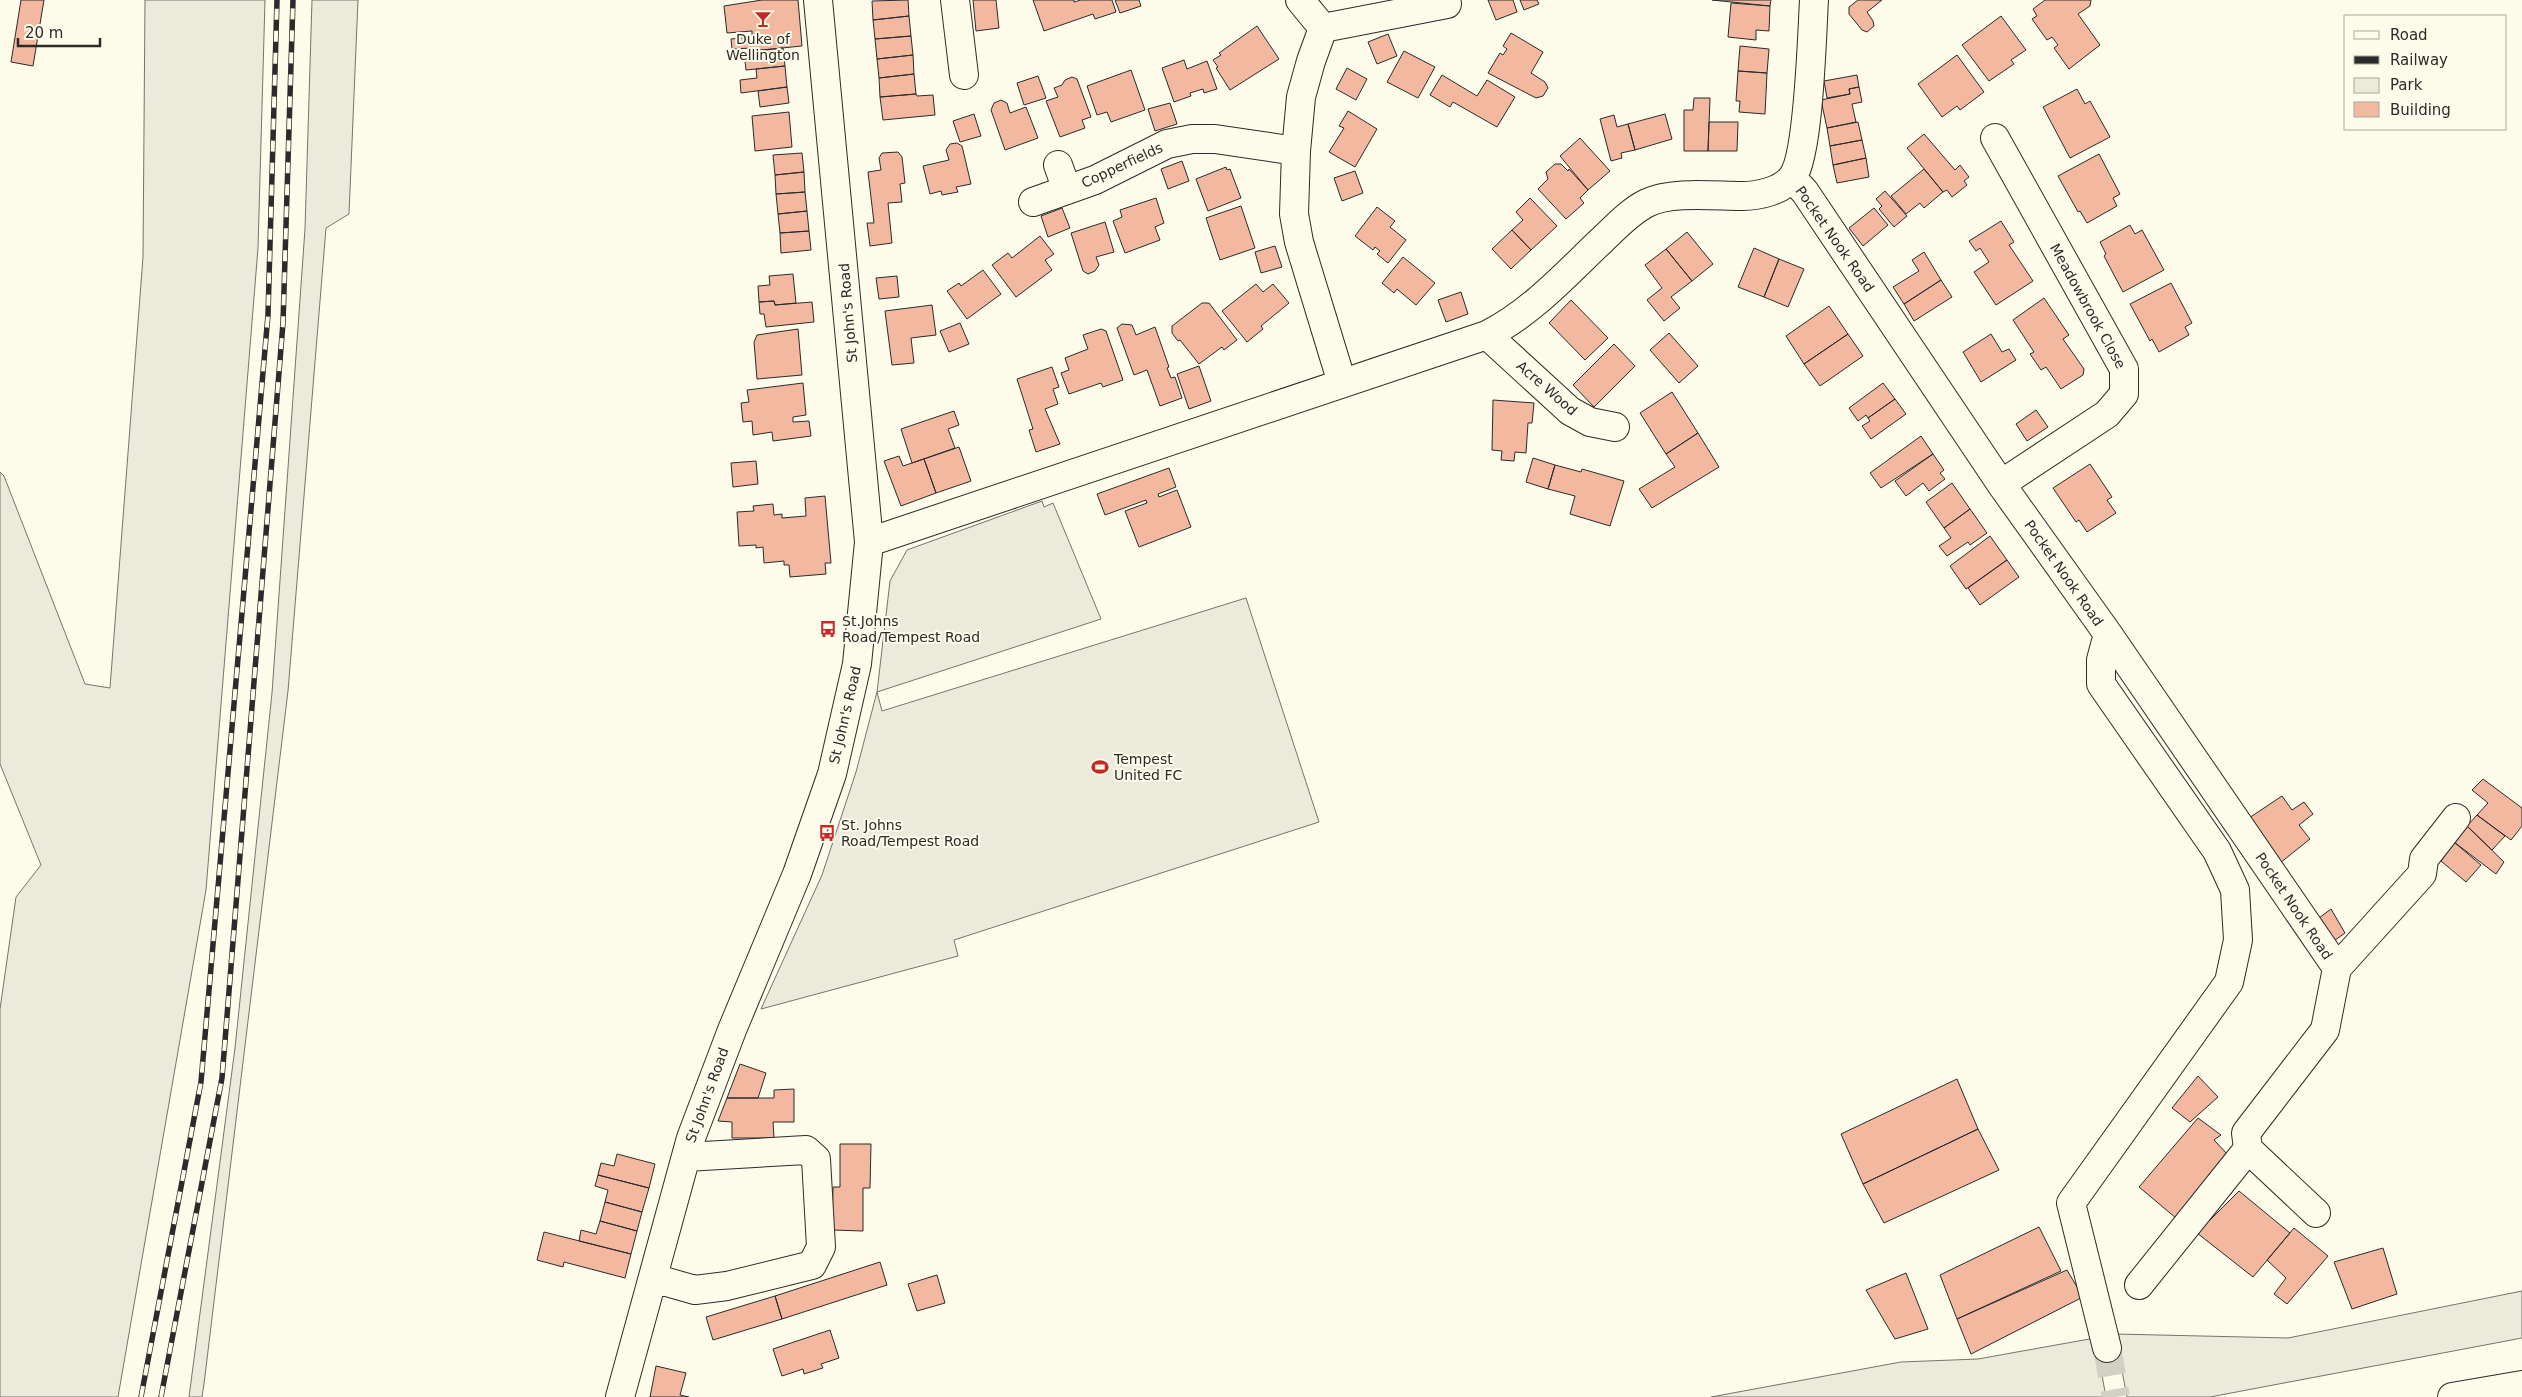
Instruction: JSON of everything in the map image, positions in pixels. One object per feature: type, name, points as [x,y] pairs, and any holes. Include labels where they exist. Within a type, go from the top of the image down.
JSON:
[{"type":"main road","name":"St John's Road","points":[[620,1397],[691,1138],[732,1030],[797,874],[832,774],[857,664],[869,542],[818,0]]},
{"type":"main road","points":[[955,0],[964,75]]},
{"type":"main road","points":[[1300,0],[1323,28]]},
{"type":"main road","points":[[869,542],[1487,335],[1510,323],[1529,309],[1628,215],[1648,202],[1664,197],[1756,196],[1774,190],[1792,178],[1798,166],[1803,141],[1814,0]]},
{"type":"main road","points":[[1323,28],[1450,9]]},
{"type":"main road","points":[[1323,28],[1310,61],[1301,97],[1296,151],[1294,214],[1299,242],[1342,383]]},
{"type":"main road","name":"Meadowbrook Close","points":[[1995,138],[2124,369],[2124,394],[2107,414],[2001,484]]},
{"type":"main road","name":"Copperfields","points":[[1033,202],[1095,180],[1167,144],[1192,139],[1215,139],[1296,151]]},
{"type":"main road","name":"Copperfields","points":[[1058,165],[1067,190]]},
{"type":"main road","name":"Pocket Nook Road","points":[[1792,178],[1805,192],[2001,484],[2108,634],[2336,968]]},
{"type":"main road","name":"Acre Wood","points":[[1487,335],[1570,411],[1590,422],[1615,427]]},
{"type":"main road","points":[[2107,1348],[2071,1203],[2229,982],[2238,940],[2235,890],[2217,851],[2102,684],[2101,660],[2108,634]]},
{"type":"main road","points":[[2316,1213],[2248,1149],[2246,1133],[2325,1030],[2336,968],[2422,874],[2424,859],[2456,818]]},
{"type":"main road","points":[[2139,1285],[2248,1149]]},
{"type":"main road","points":[[652,1278],[695,1290],[727,1286],[812,1265],[821,1247],[816,1158],[806,1150],[686,1157]]},
{"type":"main road","points":[[2452,1397],[2522,1386]]},
{"type":"green space","points":[[145,0],[265,0],[258,248],[206,890],[118,1397],[0,1397],[0,1009],[16,897],[41,865],[0,764],[0,472],[4,476],[85,684],[110,688],[143,257]]},
{"type":"green space","points":[[312,0],[358,0],[349,214],[326,228],[288,691],[204,1384],[202,1397],[189,1397],[235,1048],[272,693],[305,229]]},
{"type":"green space","points":[[1042,501],[1044,507],[1053,503],[1101,619],[877,692],[890,581],[907,550]]},
{"type":"green space","name":"Tempest United FC","points":[[1246,598],[1319,822],[954,940],[958,956],[761,1009],[822,875],[856,772],[877,692],[882,711]]},
{"type":"green space","points":[[2522,1291],[2522,1338],[2210,1397],[2127,1397],[2115,1334],[2288,1338]]},
{"type":"green space","points":[[2095,1338],[2106,1397],[1711,1397],[1901,1362],[1978,1359]]},
{"type":"building","points":[[21,0],[44,0],[33,66],[11,62]]},
{"type":"building","name":"Duke of Wellington","points":[[762,0],[798,0],[802,46],[752,51],[752,48],[732,49],[731,39],[752,37],[752,31],[727,33],[724,6]]},
{"type":"building","points":[[908,0],[909,16],[873,20],[872,1]]},
{"type":"building","points":[[973,0],[996,0],[999,28],[976,31]]},
{"type":"building","points":[[1033,0],[1074,0],[1074,2],[1081,0],[1112,0],[1116,12],[1095,19],[1093,14],[1044,31]]},
{"type":"building","points":[[1115,0],[1139,0],[1141,6],[1120,13]]},
{"type":"building","points":[[1488,0],[1513,0],[1517,12],[1496,20]]},
{"type":"building","points":[[1520,0],[1537,0],[1539,4],[1524,10]]},
{"type":"building","points":[[1712,0],[1771,0],[1770,6]]},
{"type":"building","points":[[1858,0],[1882,0],[1867,12],[1874,26],[1867,32],[1862,30],[1849,14],[1849,7]]},
{"type":"building","points":[[2045,0],[2091,0],[2090,6],[2078,14],[2100,45],[2069,69],[2054,48],[2058,45],[2052,37],[2047,40],[2032,19],[2037,16],[2033,9]]},
{"type":"building","points":[[1731,3],[1770,6],[1769,31],[1756,30],[1756,40],[1728,37]]},
{"type":"building","points":[[909,16],[911,36],[875,39],[873,20]]},
{"type":"building","points":[[2001,16],[2026,50],[2011,60],[2014,64],[1989,81],[1962,45]]},
{"type":"building","points":[[1257,26],[1279,59],[1230,90],[1213,60],[1221,55],[1219,53]]},
{"type":"building","points":[[1511,33],[1543,52],[1531,73],[1545,82],[1548,88],[1543,96],[1536,98],[1488,73],[1500,53],[1503,55],[1507,49],[1503,46]]},
{"type":"building","points":[[1388,34],[1397,56],[1377,64],[1368,42]]},
{"type":"building","points":[[911,36],[913,55],[877,59],[875,39]]},
{"type":"building","points":[[1740,46],[1769,49],[1767,73],[1738,71]]},
{"type":"building","points":[[783,48],[785,66],[746,70],[744,52]]},
{"type":"building","points":[[1404,51],[1435,67],[1418,98],[1387,82]]},
{"type":"building","points":[[913,55],[914,74],[879,78],[877,59]]},
{"type":"building","points":[[1957,55],[1984,92],[1960,110],[1957,106],[1942,117],[1918,84]]},
{"type":"building","points":[[1184,60],[1187,69],[1207,61],[1217,89],[1204,93],[1203,89],[1190,93],[1191,96],[1174,102],[1162,68]]},
{"type":"building","points":[[785,66],[787,87],[741,93],[740,80],[757,78],[756,69]]},
{"type":"building","points":[[1347,68],[1367,79],[1356,100],[1336,89]]},
{"type":"building","points":[[1131,70],[1145,110],[1111,122],[1107,112],[1097,115],[1087,86]]},
{"type":"building","points":[[1738,71],[1767,73],[1765,114],[1739,112],[1740,101],[1736,101]]},
{"type":"building","points":[[914,74],[916,94],[880,97],[879,78]]},
{"type":"building","points":[[1442,75],[1477,96],[1487,80],[1515,97],[1497,127],[1453,102],[1450,107],[1430,95]]},
{"type":"building","points":[[1857,75],[1859,87],[1849,89],[1850,94],[1827,98],[1824,81]]},
{"type":"building","points":[[1038,76],[1046,98],[1024,105],[1017,83]]},
{"type":"building","points":[[1072,77],[1077,79],[1091,117],[1082,120],[1085,128],[1060,137],[1046,101],[1058,97],[1054,88],[1062,85],[1065,80]]},
{"type":"building","points":[[787,87],[789,103],[760,107],[758,91]]},
{"type":"building","points":[[1859,87],[1862,102],[1852,104],[1856,122],[1827,128],[1821,100],[1850,94],[1849,89]]},
{"type":"building","points":[[2077,89],[2085,104],[2090,101],[2110,137],[2070,158],[2043,107]]},
{"type":"building","points":[[916,94],[917,96],[933,95],[935,115],[883,120],[880,97]]},
{"type":"building","points":[[1694,98],[1710,98],[1708,151],[1684,151],[1684,110],[1693,110]]},
{"type":"building","points":[[1001,100],[1007,103],[1010,113],[1026,107],[1038,138],[1005,150],[991,110],[994,103]]},
{"type":"building","points":[[1170,103],[1177,124],[1155,131],[1148,109]]},
{"type":"building","points":[[1348,111],[1377,129],[1355,167],[1329,152],[1344,128],[1339,126]]},
{"type":"building","points":[[789,112],[792,147],[755,151],[752,116]]},
{"type":"building","points":[[974,114],[981,136],[960,142],[953,121]]},
{"type":"building","points":[[1665,114],[1672,139],[1635,150],[1628,124]]},
{"type":"building","points":[[1614,115],[1617,127],[1628,124],[1635,150],[1621,153],[1622,158],[1611,161],[1600,119]]},
{"type":"building","points":[[1709,122],[1738,122],[1737,151],[1708,151]]},
{"type":"building","points":[[1858,122],[1862,140],[1830,146],[1827,128]]},
{"type":"building","points":[[1924,134],[1955,170],[1960,165],[1969,177],[1964,181],[1967,185],[1952,197],[1947,190],[1943,192],[1907,148]]},
{"type":"building","points":[[1580,138],[1610,171],[1588,190],[1560,156]]},
{"type":"building","points":[[1862,140],[1866,158],[1833,165],[1830,146]]},
{"type":"building","points":[[957,143],[962,146],[971,184],[956,187],[958,192],[942,195],[941,191],[930,194],[923,166],[949,160],[946,150],[950,144]]},
{"type":"building","points":[[898,152],[902,157],[905,183],[900,184],[902,202],[888,203],[892,243],[870,246],[867,223],[874,223],[868,172],[881,170],[879,158],[882,153]]},
{"type":"building","points":[[802,153],[804,172],[775,175],[773,155]]},
{"type":"building","points":[[2099,154],[2120,194],[2113,198],[2117,206],[2087,223],[2080,211],[2078,212],[2058,176]]},
{"type":"building","points":[[1866,158],[1869,177],[1837,183],[1833,165]]},
{"type":"building","points":[[1182,161],[1189,181],[1168,189],[1161,169]]},
{"type":"building","points":[[1555,164],[1561,164],[1568,171],[1569,169],[1588,190],[1580,198],[1584,203],[1566,219],[1538,189],[1548,179],[1546,172]]},
{"type":"building","points":[[1226,167],[1227,170],[1230,169],[1241,198],[1208,211],[1196,179]]},
{"type":"building","points":[[1924,169],[1943,192],[1924,208],[1920,203],[1906,214],[1891,196]]},
{"type":"building","points":[[1355,171],[1363,193],[1342,201],[1334,178]]},
{"type":"building","points":[[804,172],[805,192],[776,194],[775,175]]},
{"type":"building","points":[[1885,191],[1907,216],[1894,227],[1879,209],[1882,206],[1876,199]]},
{"type":"building","points":[[805,192],[807,211],[778,214],[776,194]]},
{"type":"building","points":[[1156,198],[1164,223],[1155,227],[1160,240],[1125,253],[1113,221],[1122,217],[1120,210]]},
{"type":"building","points":[[1530,198],[1557,226],[1531,250],[1512,230],[1523,220],[1516,212]]},
{"type":"building","points":[[1241,206],[1255,248],[1220,260],[1206,218]]},
{"type":"building","points":[[1377,207],[1395,221],[1390,227],[1406,240],[1388,263],[1377,254],[1380,251],[1375,247],[1373,250],[1355,236]]},
{"type":"building","points":[[1062,208],[1070,228],[1048,237],[1041,216]]},
{"type":"building","points":[[1874,208],[1888,225],[1863,246],[1849,228]]},
{"type":"building","points":[[807,211],[809,231],[780,233],[778,214]]},
{"type":"building","points":[[2001,221],[2014,242],[2009,245],[2033,281],[1996,305],[1974,272],[1989,262],[1980,248],[1976,251],[1969,241]]},
{"type":"building","points":[[1105,222],[1114,252],[1096,257],[1099,265],[1095,271],[1088,274],[1083,271],[1071,233]]},
{"type":"building","points":[[2130,225],[2135,234],[2142,230],[2164,270],[2123,292],[2104,256],[2106,254],[2100,242]]},
{"type":"building","points":[[1512,230],[1531,250],[1511,269],[1492,249]]},
{"type":"building","points":[[809,231],[811,250],[781,253],[780,233]]},
{"type":"building","points":[[1687,232],[1713,264],[1692,281],[1666,249]]},
{"type":"building","points":[[1040,236],[1054,254],[1045,260],[1052,270],[1016,297],[992,265],[1008,253],[1012,258]]},
{"type":"building","points":[[1275,246],[1282,267],[1261,273],[1255,252]]},
{"type":"building","points":[[1754,248],[1779,259],[1764,297],[1738,287]]},
{"type":"building","points":[[1666,249],[1692,281],[1671,297],[1680,308],[1664,321],[1647,300],[1662,288],[1645,265]]},
{"type":"building","points":[[1924,252],[1941,280],[1904,304],[1893,287],[1919,271],[1912,260]]},
{"type":"building","points":[[1403,257],[1435,283],[1416,305],[1397,289],[1394,293],[1382,283]]},
{"type":"building","points":[[1779,259],[1804,269],[1788,307],[1764,297]]},
{"type":"building","points":[[983,270],[1001,294],[967,319],[947,291],[959,283],[961,286]]},
{"type":"building","points":[[793,274],[796,303],[775,305],[774,301],[759,302],[758,286],[770,285],[769,276]]},
{"type":"building","points":[[897,276],[899,297],[879,299],[876,278]]},
{"type":"building","points":[[1941,280],[1952,297],[1914,321],[1904,304]]},
{"type":"building","points":[[2171,283],[2192,323],[2185,327],[2189,335],[2159,352],[2152,339],[2150,341],[2130,304]]},
{"type":"building","points":[[1256,284],[1263,292],[1273,284],[1289,303],[1261,326],[1263,329],[1247,342],[1222,311]]},
{"type":"building","points":[[1461,292],[1468,314],[1446,322],[1438,300]]},
{"type":"building","points":[[2044,298],[2069,335],[2063,339],[2084,369],[2083,375],[2061,389],[2046,367],[2041,370],[2030,354],[2034,352],[2013,320]]},
{"type":"building","points":[[1571,300],[1608,338],[1585,360],[1549,323]]},
{"type":"building","points":[[774,301],[775,305],[812,302],[814,322],[766,327],[764,314],[760,314],[759,302]]},
{"type":"building","points":[[1202,303],[1209,303],[1237,340],[1224,350],[1222,347],[1199,364],[1172,333],[1172,326]]},
{"type":"building","points":[[932,305],[936,335],[911,338],[914,363],[892,365],[885,311]]},
{"type":"building","points":[[1829,306],[1848,334],[1804,364],[1786,336]]},
{"type":"building","points":[[960,323],[969,344],[949,352],[940,331]]},
{"type":"building","points":[[1122,324],[1132,325],[1136,335],[1155,327],[1169,367],[1167,368],[1171,378],[1175,377],[1182,398],[1160,406],[1147,370],[1134,375],[1117,328]]},
{"type":"building","points":[[798,329],[802,375],[757,379],[754,342],[757,335]]},
{"type":"building","points":[[1101,329],[1106,331],[1123,380],[1103,387],[1101,383],[1069,394],[1061,373],[1069,370],[1065,358],[1088,349],[1083,335]]},
{"type":"building","points":[[1669,333],[1698,366],[1679,383],[1650,350]]},
{"type":"building","points":[[1848,334],[1863,356],[1820,386],[1804,364]]},
{"type":"building","points":[[1991,334],[2002,352],[2009,349],[2016,360],[1981,382],[1963,352]]},
{"type":"building","points":[[1614,344],[1635,366],[1594,407],[1573,385]]},
{"type":"building","points":[[1199,366],[1211,401],[1189,409],[1177,374]]},
{"type":"building","points":[[1052,367],[1059,387],[1053,389],[1058,404],[1045,409],[1060,444],[1036,452],[1029,430],[1033,429],[1017,379]]},
{"type":"building","points":[[803,383],[806,415],[793,417],[793,422],[809,421],[811,436],[773,441],[772,432],[753,435],[752,421],[743,422],[741,403],[749,402],[747,390]]},
{"type":"building","points":[[1883,383],[1895,399],[1868,418],[1866,415],[1858,421],[1849,408]]},
{"type":"building","points":[[1672,392],[1698,433],[1666,454],[1640,413]]},
{"type":"building","points":[[1895,399],[1906,414],[1871,439],[1862,426],[1870,421],[1868,418]]},
{"type":"building","points":[[1493,400],[1534,403],[1532,423],[1528,423],[1526,453],[1515,452],[1514,461],[1501,460],[1502,451],[1492,450]]},
{"type":"building","points":[[2036,410],[2048,427],[2027,441],[2016,424]]},
{"type":"building","points":[[954,411],[959,425],[948,429],[955,448],[912,463],[901,429]]},
{"type":"building","points":[[1698,433],[1719,467],[1652,508],[1639,489],[1675,467],[1666,454]]},
{"type":"building","points":[[1921,436],[1933,454],[1881,488],[1870,473]]},
{"type":"building","points":[[959,447],[971,481],[936,493],[924,459]]},
{"type":"building","points":[[1933,454],[1944,470],[1940,473],[1945,479],[1929,491],[1923,483],[1906,496],[1895,481]]},
{"type":"building","points":[[899,456],[903,466],[924,459],[936,493],[901,506],[884,461]]},
{"type":"building","points":[[1533,458],[1555,465],[1548,489],[1526,482]]},
{"type":"building","points":[[756,461],[758,484],[733,487],[731,463]]},
{"type":"building","points":[[2090,464],[2112,497],[2107,500],[2116,513],[2087,532],[2079,520],[2076,522],[2053,488]]},
{"type":"building","points":[[1555,465],[1581,472],[1582,469],[1624,481],[1610,526],[1570,514],[1575,496],[1548,489]]},
{"type":"building","points":[[1169,468],[1176,487],[1158,494],[1159,497],[1177,490],[1191,527],[1139,547],[1125,511],[1147,503],[1146,500],[1105,515],[1097,494]]},
{"type":"building","points":[[1952,483],[1970,509],[1944,528],[1926,502]]},
{"type":"building","points":[[825,496],[831,563],[825,563],[826,574],[790,577],[789,565],[784,565],[784,561],[764,563],[763,547],[756,548],[756,545],[739,546],[737,512],[754,511],[753,506],[773,504],[774,515],[782,514],[782,518],[806,516],[805,498]]},
{"type":"building","points":[[1970,509],[1987,533],[1970,545],[1968,542],[1947,556],[1939,546],[1951,538],[1944,528]]},
{"type":"building","points":[[1990,536],[2007,560],[1966,589],[1950,566]]},
{"type":"building","points":[[2007,560],[2019,577],[1980,605],[1968,588]]},
{"type":"building","points":[[2483,779],[2522,808],[2522,826],[2511,840],[2477,815],[2488,803],[2472,790]]},
{"type":"building","points":[[2282,796],[2292,810],[2304,802],[2313,814],[2299,825],[2310,839],[2280,863],[2249,818]]},
{"type":"building","points":[[2477,815],[2505,836],[2492,850],[2467,826]]},
{"type":"building","points":[[2467,826],[2504,862],[2496,874],[2454,842]]},
{"type":"building","points":[[2454,842],[2481,865],[2466,882],[2441,861]]},
{"type":"building","points":[[2331,909],[2345,933],[2331,943],[2315,921]]},
{"type":"building","points":[[740,1064],[766,1073],[758,1098],[727,1098]]},
{"type":"building","points":[[2198,1076],[2218,1097],[2190,1122],[2172,1108]]},
{"type":"building","points":[[1957,1079],[1978,1129],[1863,1184],[1841,1134]]},
{"type":"building","points":[[794,1089],[794,1122],[773,1122],[774,1138],[732,1138],[732,1122],[718,1121],[727,1098],[774,1098],[774,1090]]},
{"type":"building","points":[[2198,1118],[2221,1135],[2214,1140],[2229,1156],[2176,1218],[2139,1187]]},
{"type":"building","points":[[1978,1129],[1999,1170],[1884,1223],[1863,1184]]},
{"type":"building","points":[[840,1144],[871,1144],[870,1188],[863,1188],[863,1231],[832,1230],[833,1187],[840,1187]]},
{"type":"building","points":[[617,1154],[655,1164],[649,1188],[598,1175],[601,1163],[614,1166]]},
{"type":"building","points":[[598,1175],[649,1188],[642,1212],[605,1202],[608,1190],[595,1186]]},
{"type":"building","points":[[2239,1191],[2290,1233],[2253,1277],[2197,1233]]},
{"type":"building","points":[[605,1202],[642,1212],[637,1231],[600,1221]]},
{"type":"building","points":[[600,1221],[637,1231],[631,1254],[579,1241],[581,1230],[596,1234]]},
{"type":"building","points":[[2039,1227],[2061,1271],[1957,1319],[1940,1275]]},
{"type":"building","points":[[2294,1228],[2328,1256],[2287,1304],[2274,1294],[2286,1278],[2267,1260]]},
{"type":"building","points":[[544,1232],[631,1254],[625,1278],[564,1262],[563,1267],[537,1260]]},
{"type":"building","points":[[2383,1248],[2397,1294],[2352,1309],[2334,1262]]},
{"type":"building","points":[[880,1262],[887,1285],[782,1319],[775,1296]]},
{"type":"building","points":[[2067,1270],[2083,1297],[1971,1354],[1957,1319]]},
{"type":"building","points":[[1906,1273],[1928,1329],[1895,1339],[1866,1290]]},
{"type":"building","points":[[937,1275],[945,1303],[917,1311],[908,1284]]},
{"type":"building","points":[[775,1296],[782,1319],[713,1340],[706,1317]]},
{"type":"building","points":[[830,1330],[839,1358],[821,1364],[823,1368],[804,1374],[803,1369],[782,1376],[773,1349]]},
{"type":"building","points":[[656,1366],[686,1373],[680,1395],[689,1397],[650,1397]]},
{"type":"tunnel","points":[[2107,1348],[2116,1397]]},
{"type":"railway","points":[[141,1397],[201,1082],[268,315],[277,0]]},
{"type":"railway","points":[[161,1397],[222,1078],[283,323],[293,0]]},
{"type":"place","name":"Duke of Wellington","points":[[763,19]]},
{"type":"place","name":"St.Johns Road/Tempest Road","points":[[828,629]]},
{"type":"place","name":"Tempest United FC","points":[[1100,767]]},
{"type":"place","name":"St. Johns Road/Tempest Road","points":[[827,833]]}]
